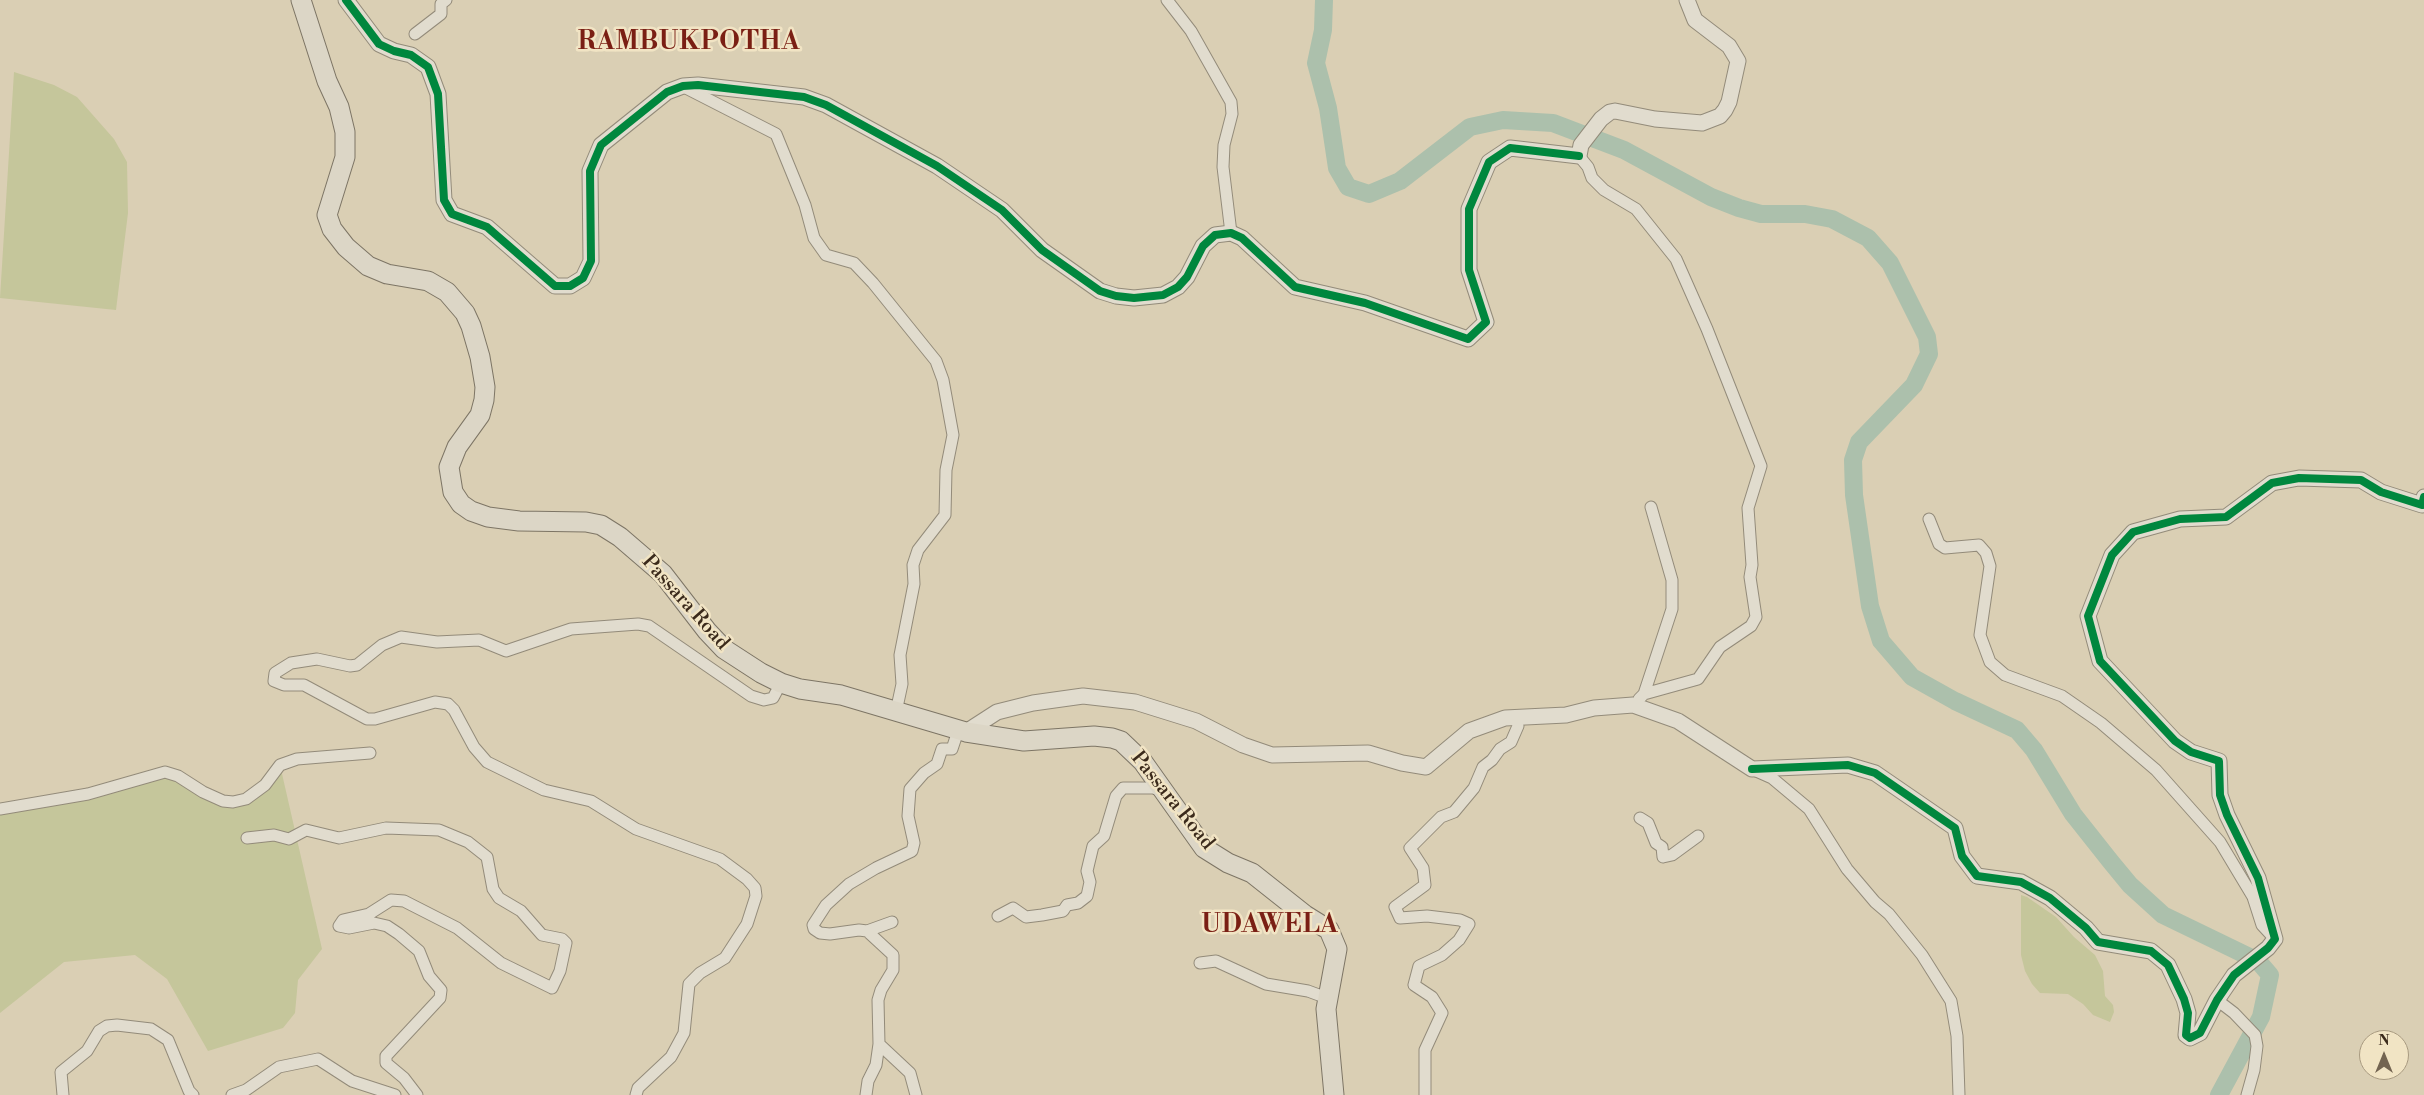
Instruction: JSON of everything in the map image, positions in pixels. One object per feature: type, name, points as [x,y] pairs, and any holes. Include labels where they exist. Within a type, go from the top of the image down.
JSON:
[{"type":"highway","name":"Passara Road","points":[[301,0],[327,82],[339,108],[346,132],[346,157],[327,215],[332,229],[346,247],[368,266],[387,274],[428,281],[447,292],[465,314],[471,326],[480,357],[485,387],[480,415],[458,446],[449,467],[453,492],[461,504],[471,511],[488,517],[520,521],[586,522],[607,529],[620,537],[662,574],[707,631],[724,649],[761,673],[782,683],[800,689],[841,694],[962,731],[1024,741],[1094,736],[1112,738],[1130,748],[1204,848],[1228,863],[1252,874],[1305,915],[1329,930],[1336,949],[1326,1009],[1334,1095]]},
{"type":"street","points":[[346,0],[379,44],[394,51],[411,55],[428,67],[438,94],[444,200],[452,214],[487,227],[555,286],[570,286],[583,278],[592,261],[590,171],[601,145],[667,92],[683,86],[698,85],[804,97],[826,104],[937,166],[1002,210],[1042,250],[1100,290],[1116,296],[1134,298],[1163,294],[1178,287],[1187,277],[1203,246],[1215,235],[1231,232],[1242,238],[1295,287],[1365,303],[1468,339],[1486,322],[1469,270],[1469,209],[1489,162],[1510,148],[1580,150]]},
{"type":"street","points":[[415,34],[441,14],[441,4],[446,0]]},
{"type":"street","points":[[1167,0],[1191,31],[1231,102],[1232,114],[1224,145],[1223,167],[1231,232]]},
{"type":"street","points":[[1580,150],[1601,119],[1615,111],[1655,120],[1702,123],[1720,116],[1725,110],[1729,102],[1738,61],[1729,46],[1695,20],[1687,0]]},
{"type":"street","points":[[683,86],[776,134],[805,206],[814,238],[826,255],[854,263],[873,282],[936,361],[943,380],[952,435],[946,470],[945,515],[918,550],[913,565],[914,584],[900,655],[902,684],[896,712]]},
{"type":"street","points":[[1580,150],[1592,178],[1604,190],[1636,209],[1676,259],[1707,329],[1760,466],[1748,508],[1752,565],[1750,577],[1756,617],[1751,626],[1720,647],[1698,680],[1644,694]]},
{"type":"street","points":[[2272,944],[2258,878],[2227,815],[2220,795],[2219,762],[2191,752],[2175,741],[2100,661],[2088,616],[2112,554],[2133,532],[2180,519],[2226,517],[2272,483],[2299,478],[2361,480],[2381,492],[2422,504],[2424,497]]},
{"type":"street","points":[[1633,705],[1644,694],[1672,610],[1672,580],[1651,507]]},
{"type":"street","points":[[1929,519],[1939,544],[1945,548],[1979,545],[1986,553],[1990,566],[1980,635],[1990,662],[2005,675],[2062,696],[2101,723],[2156,770],[2220,842],[2253,897],[2262,925],[2272,944]]},
{"type":"street","points":[[636,1095],[638,1088],[671,1057],[684,1034],[689,984],[700,973],[725,958],[747,924],[756,896],[755,888],[747,879],[720,859],[636,829],[591,801],[544,790],[487,762],[474,747],[454,710],[448,704],[435,702],[375,719],[367,718],[304,685],[284,685],[274,681],[275,673],[291,663],[317,659],[350,666],[357,665],[382,645],[401,638],[437,642],[479,640],[506,651],[571,629],[638,624],[649,626],[751,696],[764,700],[774,698],[782,683]]},
{"type":"street","points":[[892,922],[867,931],[859,930],[830,934],[814,929],[814,924],[826,905],[850,884],[876,868],[912,851],[914,843],[908,816],[910,789],[924,772],[937,764],[942,749],[952,748],[962,731],[997,712],[1033,703],[1086,696],[1136,702],[1196,721],[1243,746],[1272,755],[1368,753],[1402,763],[1426,767],[1469,731],[1505,718],[1566,715],[1594,708],[1633,705],[1678,721],[1752,769],[1772,778],[1809,809],[1847,869],[1875,902],[1889,914],[1922,955],[1952,1001],[1957,1036],[1960,1095]]},
{"type":"street","points":[[1425,1095],[1425,1050],[1442,1013],[1432,997],[1414,985],[1419,966],[1442,955],[1459,940],[1469,924],[1460,920],[1427,916],[1400,918],[1395,907],[1425,884],[1423,868],[1410,848],[1441,817],[1454,812],[1474,788],[1483,767],[1492,760],[1500,749],[1511,742],[1518,726]]},
{"type":"street","points":[[0,809],[88,794],[165,772],[178,776],[203,792],[223,801],[233,802],[246,800],[265,785],[280,764],[297,759],[370,753]]},
{"type":"street","points":[[1752,769],[1848,765],[1875,773],[1956,828],[1962,856],[1977,876],[2021,882],[2050,898],[2086,928],[2098,942],[2151,951],[2168,965],[2184,998],[2188,1013],[2186,1035],[2190,1038],[2200,1034],[2217,1000],[2234,975],[2272,944]]},
{"type":"street","points":[[998,916],[1013,908],[1026,917],[1063,911],[1068,905],[1078,903],[1088,896],[1090,882],[1087,871],[1093,846],[1104,836],[1116,796],[1123,788],[1153,788],[1163,791]]},
{"type":"street","points":[[1640,818],[1648,823],[1656,842],[1662,847],[1663,857],[1672,855],[1698,836]]},
{"type":"street","points":[[247,838],[274,835],[289,839],[306,830],[339,838],[386,828],[439,830],[468,842],[487,857],[493,889],[499,898],[521,911],[542,935],[562,939],[566,943],[560,971],[552,988],[501,963],[457,928],[404,901],[391,900],[369,914],[343,920],[339,926],[349,928],[374,923],[387,926],[399,934],[419,950],[429,976],[441,990],[440,998],[386,1056],[386,1063],[404,1078],[417,1095]]},
{"type":"street","points":[[866,1095],[868,1081],[876,1065],[879,1044],[878,1000],[893,970],[893,956],[867,931]]},
{"type":"street","points":[[1200,962],[1216,961],[1266,984],[1308,991],[1327,998]]},
{"type":"street","points":[[2217,1000],[2255,1035],[2257,1046],[2254,1070],[2247,1095]]},
{"type":"street","points":[[63,1095],[61,1072],[87,1051],[99,1031],[107,1026],[117,1024],[151,1029],[168,1040],[189,1091],[193,1095]]},
{"type":"street","points":[[879,1044],[910,1073],[916,1095]]},
{"type":"street","points":[[232,1095],[246,1090],[279,1067],[318,1059],[352,1081],[396,1095]]},
{"type":"green space","points":[[14,72],[54,85],[77,97],[114,139],[127,162],[128,213],[116,310],[0,298]]},
{"type":"green space","points":[[280,765],[322,949],[298,980],[295,1013],[283,1028],[208,1051],[167,979],[135,955],[64,962],[0,1013],[0,809],[165,772],[203,792],[246,799]]},
{"type":"green space","points":[[2021,895],[2056,917],[2074,937],[2095,955],[2103,971],[2105,996],[2113,1005],[2114,1012],[2110,1022],[2093,1015],[2083,1004],[2068,994],[2040,993],[2032,984],[2025,971],[2021,955]]},
{"type":"waterway","points":[[1324,0],[1323,30],[1316,63],[1328,108],[1337,168],[1348,187],[1369,194],[1400,181],[1470,127],[1503,120],[1553,123],[1624,150],[1711,197],[1739,208],[1761,214],[1805,214],[1832,219],[1868,238],[1890,263],[1927,337],[1929,354],[1914,385],[1859,442],[1853,460],[1854,495],[1870,606],[1881,641],[1912,677],[1955,701],[2017,730],[2034,750],[2073,814],[2130,885],[2163,915],[2258,961],[2270,975],[2261,1017],[2219,1095]]},
{"type":"cycle path","points":[[346,0],[379,44],[394,51],[411,55],[428,67],[438,94],[444,200],[452,214],[487,227],[555,286],[570,286],[583,278],[591,261],[590,171],[601,145],[667,92],[683,86],[698,85],[804,97],[826,105],[937,166],[1002,210],[1042,250],[1100,291],[1116,296],[1134,298],[1163,295],[1178,287],[1187,277],[1203,246],[1215,235],[1231,233],[1242,238],[1295,287],[1365,303],[1468,339],[1486,322],[1469,270],[1469,209],[1489,162],[1510,148],[1579,156]]},
{"type":"cycle path","points":[[1752,769],[1848,765],[1875,773],[1955,828],[1962,856],[1977,876],[2021,882],[2050,898],[2086,928],[2098,942],[2151,951],[2168,965],[2184,999],[2188,1013],[2186,1035],[2190,1038],[2200,1033],[2217,1000],[2234,975],[2268,948],[2275,939],[2258,878],[2227,815],[2220,795],[2219,761],[2191,752],[2175,741],[2100,661],[2088,616],[2112,555],[2133,532],[2180,519],[2226,517],[2272,483],[2299,478],[2361,480],[2381,492],[2422,505],[2424,497]]},
{"type":"district","name":"RAMBUKPOTHA","points":[[689,43]]},
{"type":"district","name":"UDAWELA","points":[[1270,926]]}]
